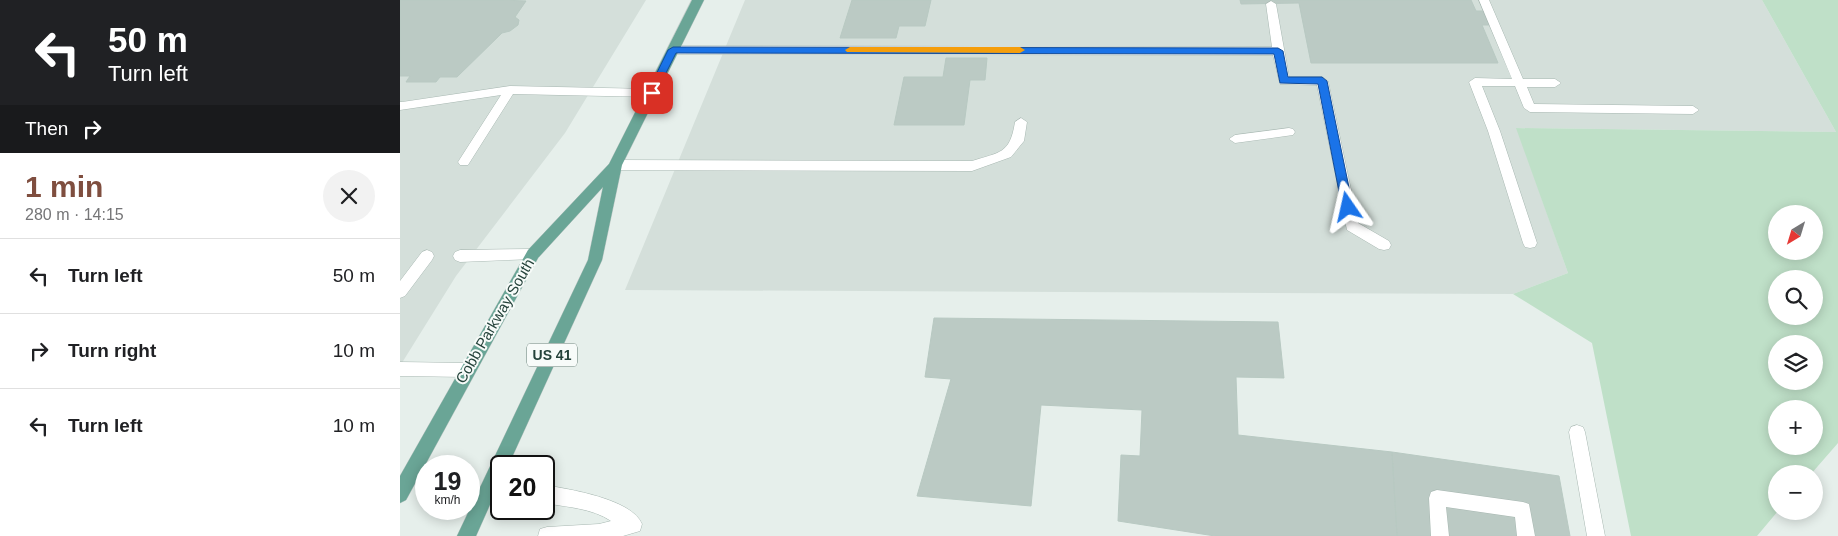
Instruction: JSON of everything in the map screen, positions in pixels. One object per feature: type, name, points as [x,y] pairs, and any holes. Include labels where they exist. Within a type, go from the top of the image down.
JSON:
[{"type":"main road","name":"Cobb Parkway South","points":[[400,494],[534,254],[615,165],[698,0]]},
{"type":"main road","name":"Cobb Parkway South","points":[[506,455],[596,260],[615,165]]},
{"type":"main road","name":"Cobb Parkway South","points":[[466,536],[490,487]]},
{"type":"street","points":[[547,536],[599,532],[633,524],[610,509],[575,499],[555,496]]},
{"type":"lane","points":[[1484,0],[1530,108],[1693,110]]},
{"type":"lane","points":[[1271,4],[1284,81],[1322,81],[1352,226],[1384,245]]},
{"type":"lane","points":[[673,50],[1278,51]]},
{"type":"lane","points":[[1530,243],[1494,132],[1475,82],[1555,83]]},
{"type":"lane","points":[[402,106],[510,90],[652,93]]},
{"type":"lane","points":[[464,162],[510,90]]},
{"type":"lane","points":[[615,165],[972,166],[1007,154],[1018,141],[1021,122]]},
{"type":"lane","points":[[1235,139],[1289,132]]},
{"type":"lane","points":[[460,256],[534,254]]},
{"type":"lane","points":[[400,292],[427,256]]},
{"type":"lane","points":[[400,369],[468,370]]},
{"type":"lane","points":[[1577,432],[1596,536]]},
{"type":"lane","points":[[1440,536],[1437,498],[1523,510],[1526,536]]},
{"type":"shaded area","points":[[400,0],[646,0],[565,133],[456,276],[400,366]]},
{"type":"shaded area","points":[[745,0],[1762,0],[1836,132],[1517,128],[1568,273],[1513,294],[625,290]]},
{"type":"green space","points":[[1762,0],[1838,0],[1838,443],[1819,465],[1768,465],[1768,520],[1770,520],[1757,536],[1631,536],[1592,343],[1513,294],[1568,273],[1516,128],[1836,132]]},
{"type":"building","points":[[400,0],[526,1],[515,17],[519,20],[518,25],[510,31],[502,33],[457,77],[440,77],[436,82],[406,82],[410,76],[400,76]]},
{"type":"building","points":[[852,0],[931,0],[925,26],[899,26],[896,38],[840,38]]},
{"type":"building","points":[[1240,0],[1471,0],[1476,11],[1486,11],[1492,25],[1482,25],[1498,63],[1311,63],[1299,3],[1241,4]]},
{"type":"building","points":[[946,58],[987,58],[985,80],[970,80],[964,125],[894,125],[904,77],[943,77]]},
{"type":"building","points":[[934,318],[1278,322],[1284,378],[1236,377],[1238,435],[1392,452],[1397,536],[1215,536],[1118,521],[1121,455],[1140,456],[1142,410],[1041,405],[1031,506],[917,496],[951,379],[925,377]]},
{"type":"building","points":[[1392,452],[1559,476],[1570,536],[1397,536]]},
{"type":"slow traffic","points":[[850,50],[1020,50]]},
{"type":"route","points":[[652,93],[673,50],[1278,51],[1284,81],[1322,81],[1348,207]]}]
